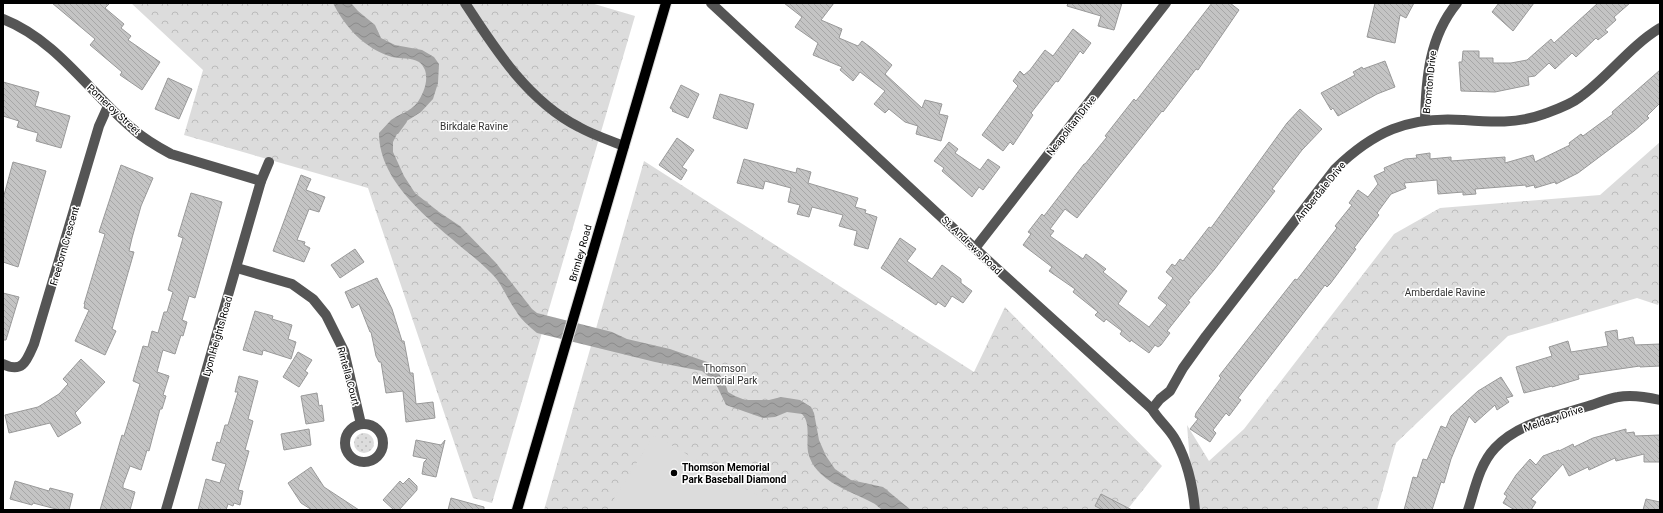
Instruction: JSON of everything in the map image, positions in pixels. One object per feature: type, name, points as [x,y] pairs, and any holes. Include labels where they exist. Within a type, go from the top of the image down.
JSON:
[{"type":"main road","name":"Brimley Road","points":[[517,510],[666,3]]},
{"type":"street","points":[[465,3],[498,52],[539,99],[578,127],[624,146]]},
{"type":"street","name":"St. Andrews Road","points":[[711,3],[976,247],[995,267],[1152,409],[1171,434],[1180,450],[1191,487],[1195,510]]},
{"type":"street","name":"Neapolitan Drive","points":[[976,247],[1166,3]]},
{"type":"street","name":"Bromton Drive","points":[[1425,120],[1429,69],[1434,44],[1444,22],[1457,3]]},
{"type":"street","name":"Pomeroy Street","points":[[3,19],[20,26],[38,37],[63,59],[108,106],[134,130],[171,154],[261,181]]},
{"type":"street","name":"Amberdale Drive","points":[[1152,409],[1160,399],[1170,391],[1183,368],[1206,336],[1335,169],[1354,151],[1382,133],[1404,124],[1425,120],[1512,122],[1530,119],[1546,113],[1578,98],[1660,28]]},
{"type":"street","name":"Freeborn Crescent","points":[[3,364],[11,368],[21,366],[27,360],[34,344],[99,126],[108,106]]},
{"type":"street","name":"Lyon Heights Road","points":[[166,510],[261,181],[269,162]]},
{"type":"street","name":"Rintella Court","points":[[237,268],[292,284],[313,299],[326,315],[344,352],[360,424]]},
{"type":"street","name":"Meldazy Drive","points":[[1468,510],[1483,466],[1489,455],[1501,443],[1516,432],[1536,422],[1618,397],[1644,396],[1660,400]]},
{"type":"green space","name":"Birkdale Ravine","points":[[131,3],[591,3],[635,16],[492,503],[473,498],[368,188],[184,135],[203,70]]},
{"type":"green space","name":"Amberdale Ravine","points":[[1660,142],[1660,300],[1658,305],[1637,298],[1508,336],[1396,443],[1377,510],[1194,510],[1187,425],[1209,461],[1244,429],[1394,234],[1440,208],[1600,195]]},
{"type":"green space","name":"Thomson Memorial Park","points":[[644,161],[974,372],[1005,307],[1162,466],[1127,510],[544,510]]},
{"type":"green space","points":[[360,433],[368,433],[374,439],[374,447],[368,453],[360,453],[354,447],[354,439]]},
{"type":"green space","name":"Thomson Memorial Park Baseball Diamond","points":[[654,435],[782,510],[607,510]]},
{"type":"water","points":[[333,3],[351,3],[375,25],[381,38],[395,45],[422,50],[434,57],[439,64],[438,83],[433,99],[421,112],[402,124],[393,142],[393,152],[404,176],[415,193],[460,226],[496,263],[532,309],[537,313],[612,332],[627,339],[670,349],[710,363],[724,380],[728,392],[745,400],[769,400],[781,397],[800,400],[811,407],[814,413],[819,440],[826,456],[835,469],[851,480],[883,487],[911,510],[883,510],[873,503],[825,478],[812,462],[808,452],[808,432],[805,418],[802,414],[787,412],[775,417],[763,418],[726,405],[715,382],[702,371],[655,362],[537,333],[531,328],[518,314],[495,277],[439,228],[404,194],[391,175],[382,155],[379,133],[391,120],[411,109],[417,103],[423,93],[426,82],[423,66],[416,60],[392,57],[382,53],[364,42],[349,28]]},
{"type":"building","points":[[52,3],[110,3],[105,8],[124,24],[121,28],[131,36],[128,40],[160,62],[142,90],[120,75],[122,72],[90,45],[95,39]]},
{"type":"building","points":[[784,3],[834,3],[821,20],[842,29],[839,38],[858,46],[862,41],[892,65],[885,74],[922,108],[925,100],[942,104],[939,114],[948,116],[941,141],[916,134],[918,126],[905,122],[889,109],[885,113],[874,104],[885,91],[860,72],[853,81],[840,70],[842,67],[813,55],[818,43],[795,27],[802,17]]},
{"type":"building","points":[[1068,3],[1122,3],[1114,30],[1098,26],[1101,16],[1067,6]]},
{"type":"building","points":[[1212,3],[1230,3],[1239,10],[1198,70],[1196,69],[1077,218],[1065,209],[1050,229],[1054,231],[1050,236],[1083,259],[1086,254],[1106,269],[1103,272],[1127,291],[1118,304],[1149,327],[1167,305],[1158,298],[1173,278],[1166,272],[1172,264],[1175,266],[1180,259],[1183,261],[1209,227],[1211,228],[1287,123],[1300,109],[1322,129],[1302,150],[1272,189],[1275,191],[1188,301],[1190,302],[1167,331],[1170,333],[1161,345],[1158,347],[1155,345],[1149,353],[1131,340],[1130,342],[1120,334],[1122,331],[1106,319],[1104,322],[1095,315],[1098,312],[1073,292],[1075,289],[1049,271],[1052,267],[1023,245],[1031,234],[1028,232],[1042,214],[1044,216],[1107,137],[1105,136],[1134,99],[1136,101]]},
{"type":"building","points":[[1375,3],[1414,3],[1406,18],[1400,15],[1395,43],[1367,37]]},
{"type":"building","points":[[1499,3],[1534,3],[1513,31],[1492,12]]},
{"type":"building","points":[[1598,3],[1630,3],[1614,17],[1616,20],[1605,30],[1608,32],[1598,40],[1596,38],[1576,57],[1572,53],[1555,69],[1549,63],[1535,76],[1528,77],[1529,85],[1495,92],[1461,91],[1459,62],[1462,62],[1463,51],[1479,51],[1479,58],[1493,58],[1493,63],[1511,63],[1527,60],[1551,39],[1554,43]]},
{"type":"building","points":[[1073,29],[1091,43],[1083,54],[1080,51],[1058,82],[1056,81],[1031,113],[1033,115],[1013,145],[1010,142],[1003,151],[982,135],[1018,86],[1013,81],[1020,71],[1024,75],[1030,70],[1045,50],[1053,56]]},
{"type":"building","points":[[1385,61],[1395,87],[1377,94],[1338,116],[1333,108],[1331,110],[1321,93],[1355,75],[1353,72],[1362,67],[1363,69]]},
{"type":"building","points":[[1660,70],[1660,103],[1647,116],[1649,118],[1578,173],[1556,184],[1555,182],[1535,188],[1534,185],[1526,187],[1526,185],[1475,189],[1476,194],[1463,195],[1463,192],[1438,194],[1437,180],[1404,183],[1406,188],[1391,194],[1377,213],[1379,215],[1354,248],[1356,249],[1330,284],[1327,287],[1325,285],[1238,398],[1241,400],[1229,416],[1226,413],[1213,430],[1216,433],[1210,442],[1190,429],[1198,419],[1195,417],[1196,413],[1221,378],[1219,376],[1337,228],[1335,226],[1352,205],[1349,203],[1358,190],[1368,197],[1378,184],[1374,176],[1385,171],[1384,168],[1405,159],[1417,158],[1416,155],[1430,153],[1430,159],[1451,157],[1451,161],[1505,157],[1505,163],[1533,155],[1535,162],[1570,145],[1569,143],[1581,134],[1583,136],[1613,114],[1612,112]]},
{"type":"building","points":[[168,78],[192,89],[179,119],[155,109]]},
{"type":"building","points":[[3,82],[39,92],[35,106],[70,116],[61,148],[36,141],[38,133],[17,127],[19,121],[3,116]]},
{"type":"building","points":[[681,85],[699,94],[688,118],[672,111],[673,110],[670,108]]},
{"type":"building","points":[[720,94],[754,104],[747,129],[713,118]]},
{"type":"building","points":[[677,138],[694,150],[682,167],[687,170],[681,180],[659,165]]},
{"type":"building","points":[[949,142],[958,149],[955,153],[980,170],[988,159],[1000,167],[983,190],[979,187],[972,197],[942,171],[944,168],[934,161]]},
{"type":"building","points":[[744,159],[796,173],[797,168],[811,172],[808,183],[858,198],[855,207],[866,210],[865,213],[877,217],[868,249],[854,245],[857,231],[839,226],[843,215],[812,207],[809,217],[797,214],[800,205],[788,202],[791,188],[765,181],[763,189],[737,183]]},
{"type":"building","points":[[13,162],[46,171],[18,267],[3,262],[3,199]]},
{"type":"building","points":[[121,165],[153,178],[141,206],[132,238],[129,251],[134,252],[112,329],[116,331],[105,355],[75,341],[89,310],[84,308],[84,304],[105,234],[99,232]]},
{"type":"building","points":[[301,175],[311,179],[306,190],[325,197],[319,212],[309,209],[297,240],[305,242],[304,245],[310,248],[304,262],[273,251]]},
{"type":"building","points":[[191,193],[222,202],[195,298],[189,296],[182,320],[187,322],[175,354],[163,350],[162,353],[157,372],[169,376],[163,395],[166,396],[162,409],[160,409],[149,451],[147,450],[141,470],[130,466],[123,485],[123,488],[135,492],[130,510],[100,510],[122,435],[124,436],[140,384],[133,381],[143,346],[148,347],[152,331],[158,333],[164,312],[167,312],[173,292],[168,290],[183,238],[178,236]]},
{"type":"building","points":[[900,238],[916,249],[907,261],[932,279],[942,265],[961,279],[961,283],[972,291],[963,303],[952,296],[945,307],[938,302],[936,305],[881,268]]},
{"type":"building","points":[[355,249],[364,262],[340,278],[331,265]]},
{"type":"building","points":[[377,278],[392,309],[402,341],[404,341],[410,373],[413,373],[416,404],[433,402],[435,418],[406,422],[403,391],[386,393],[381,362],[379,362],[376,356],[371,332],[359,304],[352,308],[345,292]]},
{"type":"building","points":[[3,293],[19,297],[6,340],[3,340]]},
{"type":"building","points":[[255,311],[273,316],[272,319],[292,325],[288,339],[296,342],[291,359],[263,350],[262,355],[243,350]]},
{"type":"building","points":[[1617,330],[1618,340],[1633,337],[1635,345],[1660,344],[1660,366],[1640,366],[1578,375],[1579,379],[1524,393],[1516,367],[1552,356],[1549,347],[1568,341],[1571,352],[1608,346],[1605,332]]},
{"type":"building","points":[[298,352],[312,360],[305,371],[308,373],[299,387],[283,377]]},
{"type":"building","points":[[81,359],[105,382],[75,413],[81,423],[58,437],[50,423],[9,433],[5,415],[38,407],[59,394],[68,384],[63,379]]},
{"type":"building","points":[[239,376],[258,381],[248,419],[253,421],[245,450],[249,451],[238,490],[243,491],[240,505],[234,503],[233,506],[228,504],[226,510],[198,510],[206,479],[220,483],[226,464],[212,460],[217,442],[220,443],[225,425],[228,425],[238,392],[235,392]]},
{"type":"building","points":[[1501,377],[1513,396],[1506,398],[1509,402],[1497,410],[1495,405],[1475,423],[1469,416],[1451,459],[1444,483],[1441,482],[1432,510],[1404,510],[1413,477],[1417,478],[1423,459],[1427,460],[1441,426],[1446,428],[1451,416],[1478,391]]},
{"type":"building","points":[[317,393],[319,406],[322,405],[324,421],[306,424],[301,396]]},
{"type":"building","points":[[309,429],[311,445],[284,450],[281,434]]},
{"type":"building","points":[[1626,429],[1626,433],[1634,432],[1635,436],[1660,435],[1660,462],[1644,462],[1644,454],[1616,461],[1615,458],[1589,470],[1588,467],[1569,476],[1563,464],[1531,499],[1536,502],[1531,510],[1515,510],[1503,503],[1507,496],[1504,494],[1516,475],[1530,459],[1536,465],[1543,456],[1559,451],[1573,444],[1574,447],[1593,438]]},
{"type":"building","points":[[416,440],[441,445],[445,440],[436,477],[422,474],[424,462],[427,459],[413,456]]},
{"type":"building","points":[[311,467],[324,487],[359,510],[312,510],[301,503],[288,483]]},
{"type":"building","points":[[409,478],[417,486],[417,490],[399,510],[394,510],[383,500],[400,481],[403,484]]},
{"type":"building","points":[[15,481],[49,491],[50,488],[73,494],[69,510],[60,510],[33,503],[32,505],[10,499]]},
{"type":"building","points":[[1101,494],[1132,510],[1103,510],[1095,506]]},
{"type":"building","points":[[451,498],[484,507],[484,510],[448,510]]},
{"type":"building","points":[[1646,499],[1660,502],[1660,510],[1643,510]]},
{"type":"waterway","points":[[397,132],[405,121]]},
{"type":"place","name":"Thomson Memorial Park Baseball Diamond","points":[[674,473]]}]
